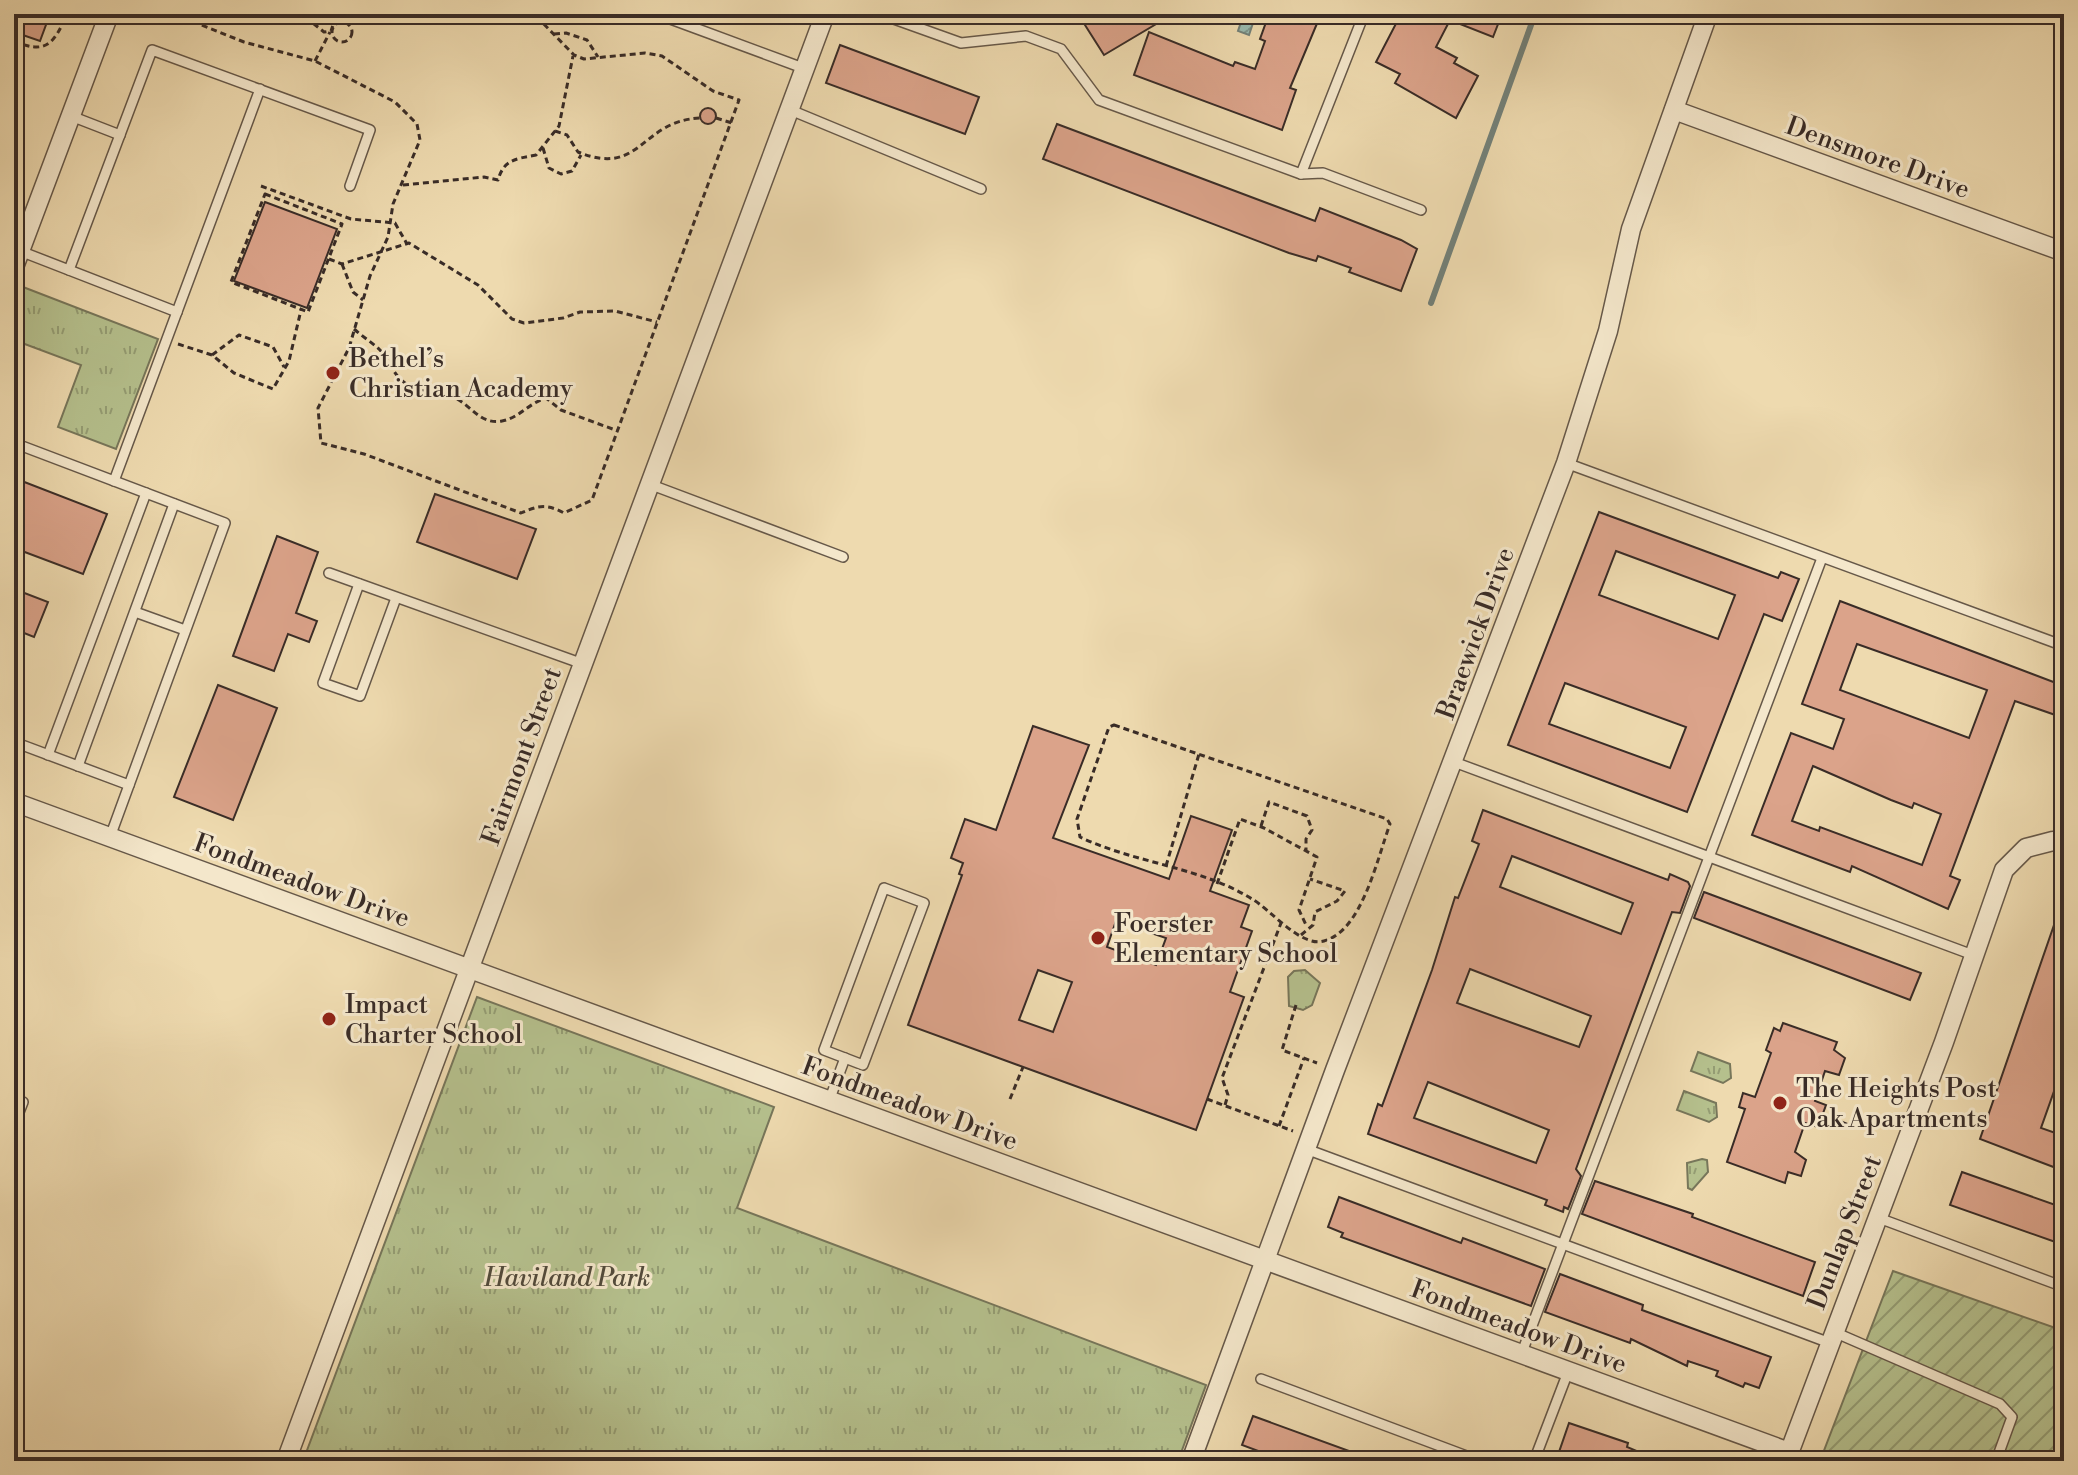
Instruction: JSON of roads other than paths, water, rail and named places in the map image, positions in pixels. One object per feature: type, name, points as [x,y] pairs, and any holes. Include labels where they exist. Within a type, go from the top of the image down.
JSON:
[{"type":"street","points":[[17,259],[109,14]]},
{"type":"street","name":"Fairmont Street","points":[[286,1461],[825,14]]},
{"type":"street","name":"Braewick Drive","points":[[1191,1461],[1335,1070],[1566,463],[1608,331],[1631,229],[1708,14]]},
{"type":"street","name":"Densmore Drive","points":[[1674,110],[2064,252]]},
{"type":"street","name":"Fondmeadow Drive","points":[[14,802],[1568,1372],[1788,1456]]},
{"type":"street","name":"Dunlap Street","points":[[1788,1456],[2004,870],[2026,848],[2053,841],[2064,845]]},
{"type":"lane","points":[[657,14],[803,68]]},
{"type":"lane","points":[[880,14],[961,43],[1026,36],[1061,49],[1099,100],[1301,174],[1323,173],[1421,210]]},
{"type":"lane","points":[[1301,174],[1364,14]]},
{"type":"lane","points":[[69,270],[152,50],[370,130],[350,186]]},
{"type":"lane","points":[[114,481],[260,89]]},
{"type":"lane","points":[[788,109],[981,189]]},
{"type":"lane","points":[[71,116],[120,135]]},
{"type":"lane","points":[[17,259],[69,270],[177,312]]},
{"type":"lane","points":[[14,443],[225,523],[110,837]]},
{"type":"lane","points":[[1566,463],[2064,646]]},
{"type":"lane","points":[[649,484],[843,557]]},
{"type":"lane","points":[[48,755],[146,493]]},
{"type":"lane","points":[[78,766],[174,504]]},
{"type":"lane","points":[[1521,1355],[1822,558]]},
{"type":"lane","points":[[329,573],[583,664]]},
{"type":"lane","points":[[359,584],[323,683],[360,696],[396,598]]},
{"type":"lane","points":[[135,612],[185,630]]},
{"type":"lane","points":[[14,742],[129,785]]},
{"type":"lane","points":[[1454,762],[1973,955]]},
{"type":"lane","points":[[884,888],[924,903],[863,1065],[845,1058],[824,1050],[884,888]]},
{"type":"lane","points":[[829,1101],[845,1058]]},
{"type":"lane","points":[[14,1125],[23,1102]]},
{"type":"lane","points":[[1308,1143],[1562,1244],[1832,1337],[2000,1404],[2012,1417],[1996,1461]]},
{"type":"lane","points":[[1876,1217],[2064,1287]]},
{"type":"lane","points":[[1534,1461],[1568,1372]]},
{"type":"lane","points":[[1261,1379],[1480,1461]]},
{"type":"water","points":[[1218,14],[1256,14],[1249,35],[1238,31],[1241,22]]},
{"type":"waterway","points":[[1431,303],[1535,14]]},
{"type":"place","name":"Bethel’s Christian Academy","points":[[333,373]]},
{"type":"place","name":"Foerster Elementary School","points":[[1098,938]]},
{"type":"place","name":"Impact Charter School","points":[[329,1019]]},
{"type":"place","name":"The Heights Post Oak Apartments","points":[[1780,1103]]},
{"type":"park label","name":"Haviland Park","points":[[567,1277]]}]
